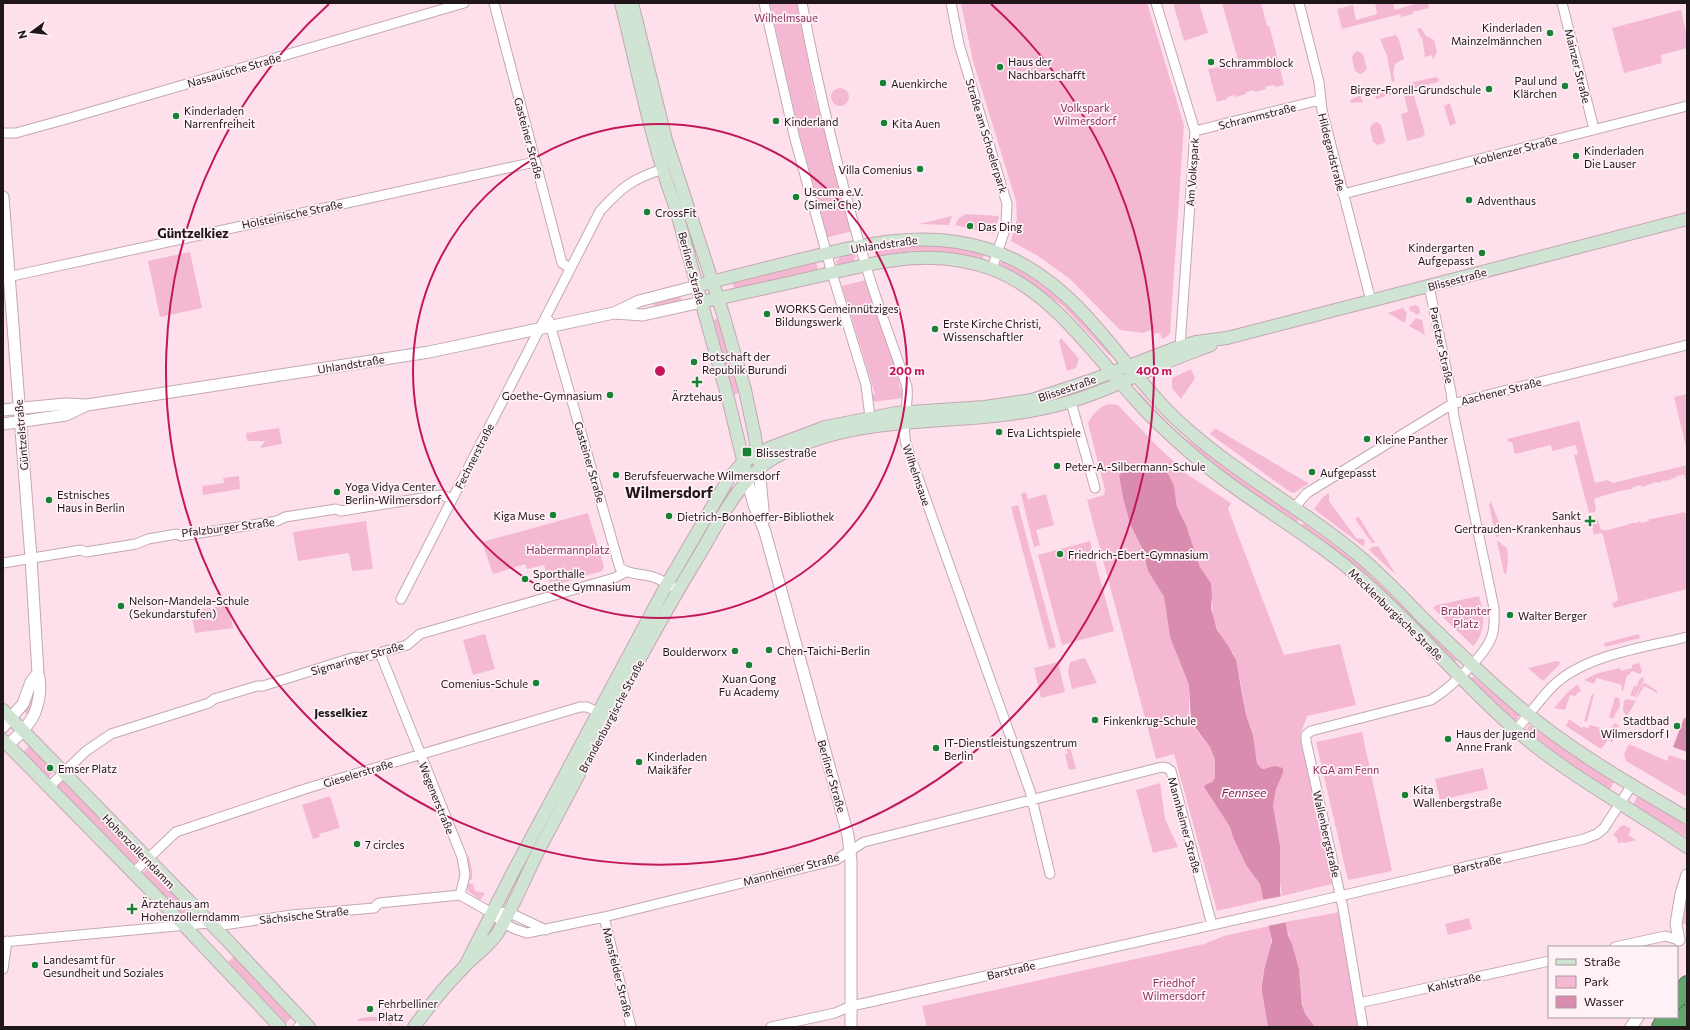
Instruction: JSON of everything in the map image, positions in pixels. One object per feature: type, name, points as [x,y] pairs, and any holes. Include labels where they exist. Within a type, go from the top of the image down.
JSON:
[{"type":"highway","points":[[1678,998],[1687,984]]},
{"type":"highway","points":[[1678,1027],[1687,1013]]},
{"type":"highway","points":[[1660,1027],[1665,1018]]},
{"type":"main road","name":"Berliner Straße","points":[[621,3],[663,169],[675,206],[729,402],[747,479]]},
{"type":"main road","name":"Berliner Straße","points":[[632,3],[666,140],[718,299],[746,394],[758,453],[759,469]]},
{"type":"main road","name":"Blissestraße","points":[[759,469],[771,460],[786,452],[826,436],[905,417],[1032,400],[1068,389],[1129,365],[1196,342],[1227,338],[1687,219]]},
{"type":"main road","name":"Uhlandstraße","points":[[697,286],[826,253],[893,240],[926,238],[962,242],[998,252],[1031,269],[1055,286],[1081,310],[1138,375]]},
{"type":"main road","name":"Uhlandstraße","points":[[702,302],[902,258],[939,257],[992,269],[1021,284],[1059,313],[1111,372]]},
{"type":"main road","name":"Blissestraße","points":[[743,462],[758,453],[802,434],[825,427],[870,417],[991,416],[1071,402],[1100,392],[1227,338]]},
{"type":"main road","name":"Mecklenburgische Straße","points":[[1111,372],[1162,428],[1196,458],[1248,497],[1330,554],[1366,582],[1460,677],[1516,730],[1562,766],[1687,847]]},
{"type":"main road","name":"Mecklenburgische Straße","points":[[1138,375],[1184,427],[1258,483],[1339,539],[1375,570],[1471,665],[1529,715],[1575,749],[1687,818]]},
{"type":"main road","name":"Brandenburgische Straße","points":[[466,964],[511,874],[667,584],[729,478],[743,462]]},
{"type":"main road","name":"Brandenburgische Straße","points":[[414,1027],[466,964],[486,948],[503,923],[539,850],[678,590],[710,536],[747,479],[759,469]]},
{"type":"main road","name":"Hohenzollerndamm","points":[[6,719],[22,731],[147,859],[209,923],[303,1025]]},
{"type":"main road","name":"Hohenzollerndamm","points":[[5,744],[185,926],[280,1027]]},
{"type":"street","name":"Nassauische Straße","points":[[3,134],[16,133],[62,120],[464,3]]},
{"type":"street","name":"Gasteiner Straße","points":[[494,3],[562,263],[570,268]]},
{"type":"street","points":[[764,3],[795,139],[826,253],[866,385],[870,417]]},
{"type":"street","name":"Wilhelmsaue","points":[[802,3],[820,93],[860,246],[907,387],[908,400],[904,434],[910,457],[1032,800]]},
{"type":"street","name":"Straße am Schoelerpark","points":[[952,3],[959,44],[1007,204],[1006,226],[992,269]]},
{"type":"street","name":"Am Volkspark","points":[[1156,3],[1195,131],[1180,347]]},
{"type":"street","name":"Hildegardstraße","points":[[1299,3],[1319,82],[1320,100],[1371,301]]},
{"type":"street","name":"Mainzer Straße","points":[[1562,3],[1594,129]]},
{"type":"street","name":"Schrammstraße","points":[[1195,131],[1320,100]]},
{"type":"street","name":"Koblenzer Straße","points":[[1343,194],[1583,134],[1594,129],[1687,106]]},
{"type":"street","name":"Holsteinische Straße","points":[[6,277],[535,162]]},
{"type":"street","points":[[545,328],[547,314],[600,211],[629,183],[663,169]]},
{"type":"street","name":"Güntzelstraße","points":[[3,197],[6,277],[19,408],[31,558],[38,673],[41,683],[37,704],[31,720],[22,731],[5,744]]},
{"type":"street","name":"Uhlandstraße","points":[[3,410],[66,404],[87,405],[429,352],[614,313],[639,301],[697,286]]},
{"type":"street","name":"Paretzer Straße","points":[[1429,286],[1454,417],[1494,608],[1492,637],[1485,648],[1460,677]]},
{"type":"street","name":"Uhlandstraße","points":[[614,313],[644,315],[702,302]]},
{"type":"street","name":"Gasteiner Straße","points":[[545,328],[620,568],[626,572]]},
{"type":"street","name":"Fechnerstraße","points":[[401,599],[452,499],[545,328]]},
{"type":"street","name":"Aachener Straße","points":[[1294,508],[1307,493],[1452,404],[1687,345]]},
{"type":"street","name":"Blissestraße","points":[[1071,402],[1095,488]]},
{"type":"street","name":"Uhlandstraße","points":[[3,424],[66,415],[87,405]]},
{"type":"street","name":"Berliner Straße","points":[[759,469],[764,532]]},
{"type":"street","name":"Berliner Straße","points":[[747,479],[754,505],[764,532],[848,831],[850,851],[851,1027]]},
{"type":"street","name":"Pfalzburger Straße","points":[[3,563],[81,550],[86,552],[133,545],[148,539],[177,534],[182,536],[277,521],[285,517],[336,509],[341,511],[442,495],[452,499]]},
{"type":"street","points":[[626,572],[657,578],[678,590]]},
{"type":"street","name":"Sigmaringer Straße","points":[[49,787],[86,751],[111,734],[209,703],[256,686],[268,685],[355,657],[361,658],[407,645],[420,634],[614,578],[626,572]]},
{"type":"street","points":[[1516,730],[1553,685],[1585,664],[1599,659],[1687,637]]},
{"type":"street","name":"Wegenerstraße","points":[[380,653],[419,754],[462,857],[465,875],[460,895]]},
{"type":"street","points":[[6,719],[23,704],[31,682],[38,673]]},
{"type":"street","name":"Wallenbergstraße","points":[[1363,1027],[1341,896],[1306,741],[1306,735],[1311,730],[1431,700],[1440,695],[1460,677]]},
{"type":"street","name":"Gieselerstraße","points":[[133,873],[176,832],[296,792],[580,707],[587,707],[598,712]]},
{"type":"street","name":"Mannheimer Straße","points":[[492,913],[503,923],[527,933],[546,930],[836,860],[864,842],[1162,767],[1171,771],[1212,925]]},
{"type":"street","name":"Barstraße","points":[[771,1027],[835,1012],[851,1006],[1341,896],[1584,839],[1597,834],[1604,828],[1632,785]]},
{"type":"street","points":[[1032,800],[1050,874]]},
{"type":"street","points":[[1681,940],[1676,924],[1681,894],[1687,875]]},
{"type":"street","points":[[460,895],[492,913],[508,912],[546,930]]},
{"type":"street","name":"Sächsische Straße","points":[[5,942],[209,923],[223,925],[294,915],[374,908],[379,903],[460,895]]},
{"type":"street","name":"Mansfelder Straße","points":[[604,916],[631,1027]]},
{"type":"street","points":[[1620,946],[1665,936],[1681,940]]},
{"type":"street","points":[[3,969],[5,942]]},
{"type":"street","name":"Kahlstraße","points":[[1358,1004],[1548,961]]},
{"type":"street","points":[[1631,1027],[1637,1018]]},
{"type":"green space","name":"Wilhelmsaue","points":[[770,3],[797,3],[814,92],[853,231],[825,238],[827,235],[798,129]]},
{"type":"green space","name":"Volkspark Wilmersdorf","points":[[961,3],[1147,3],[1184,125],[1170,333],[1168,336],[1162,339],[1160,333],[1154,334],[1150,330],[1143,333],[1120,330],[1070,279],[1038,256],[1011,241],[1017,219],[1016,201],[973,61]]},
{"type":"green space","points":[[1173,3],[1199,3],[1208,33],[1184,41]]},
{"type":"green space","points":[[1222,3],[1261,3],[1267,26],[1270,28],[1284,85],[1265,87],[1266,89],[1255,92],[1254,90],[1246,92],[1246,94],[1236,97],[1235,95],[1227,97],[1227,99],[1217,102],[1208,69],[1226,66],[1226,64],[1238,60]]},
{"type":"green space","points":[[1375,3],[1393,3],[1395,10],[1415,3],[1428,3],[1429,8],[1401,17],[1400,14],[1342,29],[1337,9],[1353,5],[1356,20],[1377,14]]},
{"type":"green space","points":[[1681,10],[1687,36],[1687,48],[1661,55],[1662,63],[1624,73],[1612,28]]},
{"type":"green space","points":[[1421,28],[1426,36],[1434,40],[1437,52],[1433,60],[1432,55],[1425,57],[1422,37],[1421,38],[1417,29]]},
{"type":"green space","points":[[1396,35],[1399,40],[1404,59],[1395,64],[1393,74],[1395,81],[1392,82],[1387,56],[1380,39]]},
{"type":"green space","points":[[1358,51],[1363,54],[1367,69],[1360,74],[1355,71],[1352,58],[1354,53]]},
{"type":"green space","points":[[1436,77],[1439,79],[1438,82],[1411,89],[1409,83]]},
{"type":"green space","points":[[1396,87],[1397,93],[1376,99],[1374,92]]},
{"type":"green space","points":[[840,88],[846,91],[849,97],[846,103],[840,106],[834,103],[831,97],[834,91]]},
{"type":"green space","points":[[1413,92],[1425,134],[1422,137],[1407,141],[1401,114],[1408,112],[1404,95]]},
{"type":"green space","points":[[1361,95],[1363,102],[1351,103],[1350,100]]},
{"type":"green space","points":[[1450,103],[1456,123],[1450,126],[1444,106]]},
{"type":"green space","points":[[1377,122],[1381,125],[1385,140],[1384,143],[1378,145],[1373,142],[1370,129],[1372,124]]},
{"type":"green space","points":[[676,187],[698,253],[694,254],[673,188]]},
{"type":"green space","points":[[966,214],[999,216],[995,233],[993,234],[955,225],[959,218]]},
{"type":"green space","points":[[952,216],[949,225],[919,224]]},
{"type":"green space","points":[[921,244],[951,246],[984,254],[982,260],[943,252],[903,252],[876,256],[874,250],[901,245]]},
{"type":"green space","points":[[190,252],[202,308],[160,317],[148,261]]},
{"type":"green space","points":[[853,254],[856,256],[853,262],[837,265],[836,261],[841,257]]},
{"type":"green space","points":[[1003,261],[1035,278],[1049,289],[1088,327],[1112,354],[1109,355],[1063,306],[1024,279],[1000,266],[1000,263]]},
{"type":"green space","points":[[816,262],[818,270],[735,290],[732,283]]},
{"type":"green space","points":[[866,280],[897,368],[900,388],[903,389],[903,398],[872,402],[872,395],[875,394],[842,286]]},
{"type":"green space","points":[[680,295],[682,301],[654,306],[653,302]]},
{"type":"green space","points":[[1416,305],[1419,307],[1420,313],[1416,315],[1414,312],[1410,311],[1409,307]]},
{"type":"green space","points":[[1403,308],[1407,313],[1405,323],[1388,313]]},
{"type":"green space","points":[[1416,318],[1422,320],[1425,335],[1409,326]]},
{"type":"green space","points":[[718,319],[740,392],[734,395],[712,320]]},
{"type":"green space","points":[[1061,338],[1079,359],[1076,368],[1067,371],[1059,341]]},
{"type":"green space","points":[[1191,369],[1195,378],[1181,399],[1172,388],[1172,378]]},
{"type":"green space","points":[[1140,393],[1182,436],[1299,519],[1296,523],[1225,474],[1176,435],[1137,394]]},
{"type":"green space","points":[[1687,394],[1687,451],[1674,397]]},
{"type":"green space","points":[[1109,404],[1118,405],[1156,445],[1188,475],[1231,503],[1228,509],[1284,655],[1340,644],[1356,705],[1307,716],[1300,735],[1336,883],[1282,896],[1280,882],[1280,846],[1273,805],[1276,789],[1283,773],[1261,768],[1257,763],[1253,735],[1246,715],[1241,683],[1233,653],[1220,636],[1213,617],[1211,583],[1200,567],[1186,525],[1177,507],[1175,493],[1161,466],[1150,465],[1134,467],[1119,475],[1123,498],[1130,524],[1142,548],[1148,571],[1164,597],[1170,637],[1189,685],[1189,717],[1193,726],[1210,747],[1215,760],[1215,778],[1204,787],[1230,827],[1246,865],[1260,884],[1264,900],[1217,911],[1174,754],[1156,759],[1087,500],[1104,495],[1105,490],[1088,423],[1096,411]]},
{"type":"green space","points":[[1579,421],[1595,483],[1607,480],[1613,483],[1687,465],[1687,483],[1684,474],[1675,477],[1674,479],[1661,481],[1661,483],[1656,482],[1642,487],[1641,485],[1633,487],[1632,489],[1602,496],[1594,499],[1596,509],[1595,512],[1589,513],[1574,455],[1578,454],[1576,445],[1552,451],[1551,445],[1515,454],[1512,442],[1508,442],[1507,439]]},
{"type":"green space","points":[[279,428],[282,444],[260,448],[265,441],[247,441],[246,433]]},
{"type":"green space","points":[[1214,429],[1308,484],[1294,493],[1290,492],[1210,434]]},
{"type":"green space","points":[[239,476],[240,489],[203,495],[202,486],[224,483],[223,478]]},
{"type":"green space","points":[[731,484],[733,489],[709,525],[708,524]]},
{"type":"green space","points":[[1026,492],[1033,519],[1028,499],[1046,494],[1054,525],[1036,530],[1040,545],[1034,547],[1021,494]]},
{"type":"green space","points":[[1329,493],[1329,501],[1356,538],[1363,539],[1365,541],[1364,547],[1314,509],[1323,497]]},
{"type":"green space","points":[[1491,502],[1501,527],[1499,536],[1496,537],[1489,505]]},
{"type":"green space","points":[[1018,505],[1056,647],[1049,649],[1011,507]]},
{"type":"green space","points":[[1683,511],[1683,513],[1687,513],[1687,589],[1614,608],[1612,603],[1617,601],[1618,598],[1603,535],[1601,533],[1594,535],[1590,520],[1597,518],[1601,530],[1608,530],[1640,521],[1641,523],[1649,521],[1649,519],[1681,513]]},
{"type":"green space","name":"Habermannplatz","points":[[588,513],[604,567],[602,571],[555,585],[553,581],[549,582],[544,565],[527,569],[525,564],[493,574],[482,542]]},
{"type":"green space","points":[[1358,517],[1375,543],[1372,543],[1355,519]]},
{"type":"green space","points":[[366,521],[373,569],[352,571],[349,553],[298,561],[293,532]]},
{"type":"green space","points":[[1304,523],[1359,564],[1457,660],[1454,663],[1368,576],[1301,527]]},
{"type":"green space","points":[[1090,541],[1114,631],[1062,645],[1038,555]]},
{"type":"green space","points":[[1497,541],[1507,548],[1508,561],[1506,575],[1504,573]]},
{"type":"green space","points":[[1378,546],[1395,574],[1369,550],[1372,547]]},
{"type":"green space","name":"Brabanter Platz","points":[[1479,596],[1483,622],[1481,634],[1473,646],[1433,608],[1437,605]]},
{"type":"green space","points":[[229,605],[233,628],[195,633],[191,611]]},
{"type":"green space","points":[[485,634],[495,669],[473,675],[463,640]]},
{"type":"green space","points":[[1639,634],[1640,638],[1605,647],[1604,643]]},
{"type":"green space","points":[[1085,658],[1097,683],[1072,689],[1068,672],[1070,662]]},
{"type":"green space","points":[[1557,661],[1560,662],[1559,665],[1543,681],[1528,668]]},
{"type":"green space","points":[[1058,662],[1065,692],[1041,698],[1034,668]]},
{"type":"green space","points":[[1639,663],[1642,671],[1640,674],[1632,671],[1629,675],[1627,675],[1623,691],[1621,690],[1622,685],[1597,678],[1594,684],[1584,680],[1598,673],[1620,668],[1621,671],[1632,668],[1632,665]]},
{"type":"green space","points":[[1473,676],[1519,715],[1516,721],[1471,680]]},
{"type":"green space","points":[[1643,677],[1644,681],[1635,697],[1630,695],[1634,686],[1637,686],[1639,680]]},
{"type":"green space","points":[[35,682],[36,689],[29,716],[24,711]]},
{"type":"green space","points":[[1645,683],[1657,691],[1657,693],[1644,686],[1637,698],[1636,697],[1642,684]]},
{"type":"green space","points":[[1578,684],[1581,691],[1577,693],[1576,696],[1570,695],[1565,710],[1554,708],[1568,692]]},
{"type":"green space","points":[[1592,694],[1594,694],[1587,722],[1584,721]]},
{"type":"green space","points":[[1615,697],[1619,698],[1620,706],[1613,719],[1609,717]]},
{"type":"green space","points":[[1626,699],[1636,701],[1627,716],[1623,711],[1624,701]]},
{"type":"green space","points":[[1569,719],[1582,728],[1584,726],[1587,729],[1590,725],[1609,730],[1615,723],[1619,726],[1612,742],[1608,740],[1601,749],[1566,726]]},
{"type":"green space","points":[[1529,725],[1614,782],[1609,791],[1526,731]]},
{"type":"green space","name":"KGA am Fenn","points":[[1362,732],[1392,871],[1348,880],[1316,742]]},
{"type":"green space","points":[[1629,744],[1667,761],[1669,755],[1687,761],[1687,797],[1626,761],[1624,754]]},
{"type":"green space","points":[[29,746],[54,771],[49,777],[23,752]]},
{"type":"green space","points":[[1070,747],[1076,769],[1069,770],[1065,754],[1068,754],[1066,748]]},
{"type":"green space","points":[[1483,768],[1488,789],[1440,800],[1435,779]]},
{"type":"green space","points":[[62,779],[139,859],[134,865],[56,785]]},
{"type":"green space","points":[[1160,783],[1165,819],[1178,847],[1153,853],[1136,790]]},
{"type":"green space","points":[[330,796],[340,828],[319,834],[320,837],[313,839],[302,805]]},
{"type":"green space","points":[[1639,796],[1687,826],[1686,837],[1633,805]]},
{"type":"green space","points":[[1624,825],[1631,829],[1628,835],[1636,840],[1618,843],[1617,838],[1613,835],[1620,827]]},
{"type":"green space","points":[[469,856],[472,880],[468,879],[467,860]]},
{"type":"green space","points":[[148,868],[192,914],[192,918],[187,920],[142,874]]},
{"type":"green space","points":[[467,883],[473,884],[475,891],[485,893],[480,900],[468,891]]},
{"type":"green space","points":[[1687,893],[1687,923],[1686,925],[1682,923]]},
{"type":"green space","points":[[1340,912],[1359,1027],[1315,1027],[1303,1009],[1299,969],[1285,922]]},
{"type":"green space","points":[[1469,918],[1472,929],[1448,935],[1445,924]]},
{"type":"green space","name":"Friedhof Wilmersdorf","points":[[1269,926],[1271,940],[1262,980],[1263,998],[1268,1027],[927,1027],[922,1006],[1204,944],[1224,936]]},
{"type":"green space","points":[[234,956],[292,1017],[286,1023],[228,962]]},
{"type":"green space","points":[[379,1017],[393,1021],[391,1025],[382,1021],[358,1021],[358,1019]]},
{"type":"water","name":"Fennsee","points":[[1145,464],[1165,468],[1174,486],[1177,507],[1186,525],[1200,567],[1211,583],[1211,608],[1217,630],[1236,660],[1246,715],[1253,735],[1257,763],[1264,769],[1275,766],[1283,768],[1283,773],[1276,789],[1273,805],[1280,846],[1280,892],[1288,935],[1299,969],[1302,1005],[1305,1013],[1315,1027],[1268,1027],[1262,984],[1264,970],[1272,941],[1260,884],[1246,865],[1230,827],[1204,787],[1215,778],[1215,760],[1210,747],[1191,722],[1189,685],[1170,637],[1164,597],[1148,571],[1142,548],[1130,524],[1123,498],[1119,475],[1127,469]]},
{"type":"water","points":[[1684,718],[1687,719],[1687,752],[1673,747]]},
{"type":"pier","points":[[1283,896],[1287,922],[1267,926],[1262,900]]},
{"type":"place","name":"Kinderladen Mainzelmännchen","points":[[1550,33]]},
{"type":"place","name":"Schrammblock","points":[[1211,62]]},
{"type":"place","name":"Haus der Nachbarschafft","points":[[1000,67]]},
{"type":"place","name":"Auenkirche","points":[[883,83]]},
{"type":"place","name":"Paul und Klärchen","points":[[1565,86]]},
{"type":"place","name":"Birger-Forell-Grundschule","points":[[1489,89]]},
{"type":"place","name":"Kinderladen Narrenfreiheit","points":[[176,116]]},
{"type":"place","name":"Kinderland","points":[[776,121]]},
{"type":"place","name":"Kita Auen","points":[[884,123]]},
{"type":"place","name":"Kinderladen Die Lauser","points":[[1576,156]]},
{"type":"place","name":"Villa Comenius","points":[[920,169]]},
{"type":"place","name":"Uscuma e.V. (Simei Che)","points":[[796,197]]},
{"type":"place","name":"Adventhaus","points":[[1469,200]]},
{"type":"place","name":"CrossFit","points":[[647,212]]},
{"type":"place","name":"Das Ding","points":[[970,226]]},
{"type":"place","name":"Kindergarten Aufgepasst","points":[[1482,253]]},
{"type":"place","name":"WORKS Gemeinnütziges Bildungswerk","points":[[767,314]]},
{"type":"place","name":"Erste Kirche Christi, Wissenschaftler","points":[[935,329]]},
{"type":"place","name":"Botschaft der Republik Burundi","points":[[694,362]]},
{"type":"place","name":"Ärztehaus","points":[[697,382]]},
{"type":"place","name":"Goethe-Gymnasium","points":[[610,395]]},
{"type":"place","name":"Eva Lichtspiele","points":[[999,432]]},
{"type":"place","name":"Kleine Panther","points":[[1367,439]]},
{"type":"place","name":"Blissestraße","points":[[747,452]]},
{"type":"place","name":"Peter-A.-Silbermann-Schule","points":[[1057,466]]},
{"type":"place","name":"Aufgepasst","points":[[1312,472]]},
{"type":"place","name":"Berufsfeuerwache Wilmersdorf","points":[[616,475]]},
{"type":"place","name":"Yoga Vidya Center Berlin-Wilmersdorf","points":[[337,492]]},
{"type":"place","name":"Estnisches Haus in Berlin","points":[[49,500]]},
{"type":"place","name":"Kiga Muse","points":[[553,515]]},
{"type":"place","name":"Dietrich-Bonhoeffer-Bibliothek","points":[[669,516]]},
{"type":"place","name":"Sankt Gertrauden-Krankenhaus","points":[[1590,521]]},
{"type":"place","name":"Friedrich-Ebert-Gymnasium","points":[[1060,554]]},
{"type":"place","name":"Sporthalle Goethe Gymnasium","points":[[525,579]]},
{"type":"place","name":"Nelson-Mandela-Schule (Sekundarstufen)","points":[[121,606]]},
{"type":"place","name":"Walter Berger","points":[[1510,615]]},
{"type":"place","name":"Chen-Taichi-Berlin","points":[[769,650]]},
{"type":"place","name":"Boulderworx","points":[[735,651]]},
{"type":"place","name":"Xuan Gong Fu Academy","points":[[749,665]]},
{"type":"place","name":"Comenius-Schule","points":[[536,683]]},
{"type":"place","name":"Finkenkrug-Schule","points":[[1095,720]]},
{"type":"place","name":"Stadtbad Wilmersdorf I","points":[[1677,726]]},
{"type":"place","name":"Haus der Jugend Anne Frank","points":[[1448,739]]},
{"type":"place","name":"IT-Dienstleistungszentrum Berlin","points":[[936,748]]},
{"type":"place","name":"Kinderladen Maikäfer","points":[[639,762]]},
{"type":"place","name":"Emser Platz","points":[[50,768]]},
{"type":"place","name":"Kita Wallenbergstraße","points":[[1405,795]]},
{"type":"place","name":"7 circles","points":[[357,844]]},
{"type":"place","name":"Ärztehaus am Hohenzollerndamm","points":[[132,909]]},
{"type":"place","name":"Landesamt für Gesundheit und Soziales","points":[[35,965]]},
{"type":"place","name":"Fehrbelliner Platz","points":[[370,1009]]},
{"type":"district","name":"Güntzelkiez","points":[[193,233]]},
{"type":"district","name":"Wilmersdorf","points":[[669,492]]},
{"type":"district","name":"Jesselkiez","points":[[341,712]]}]
